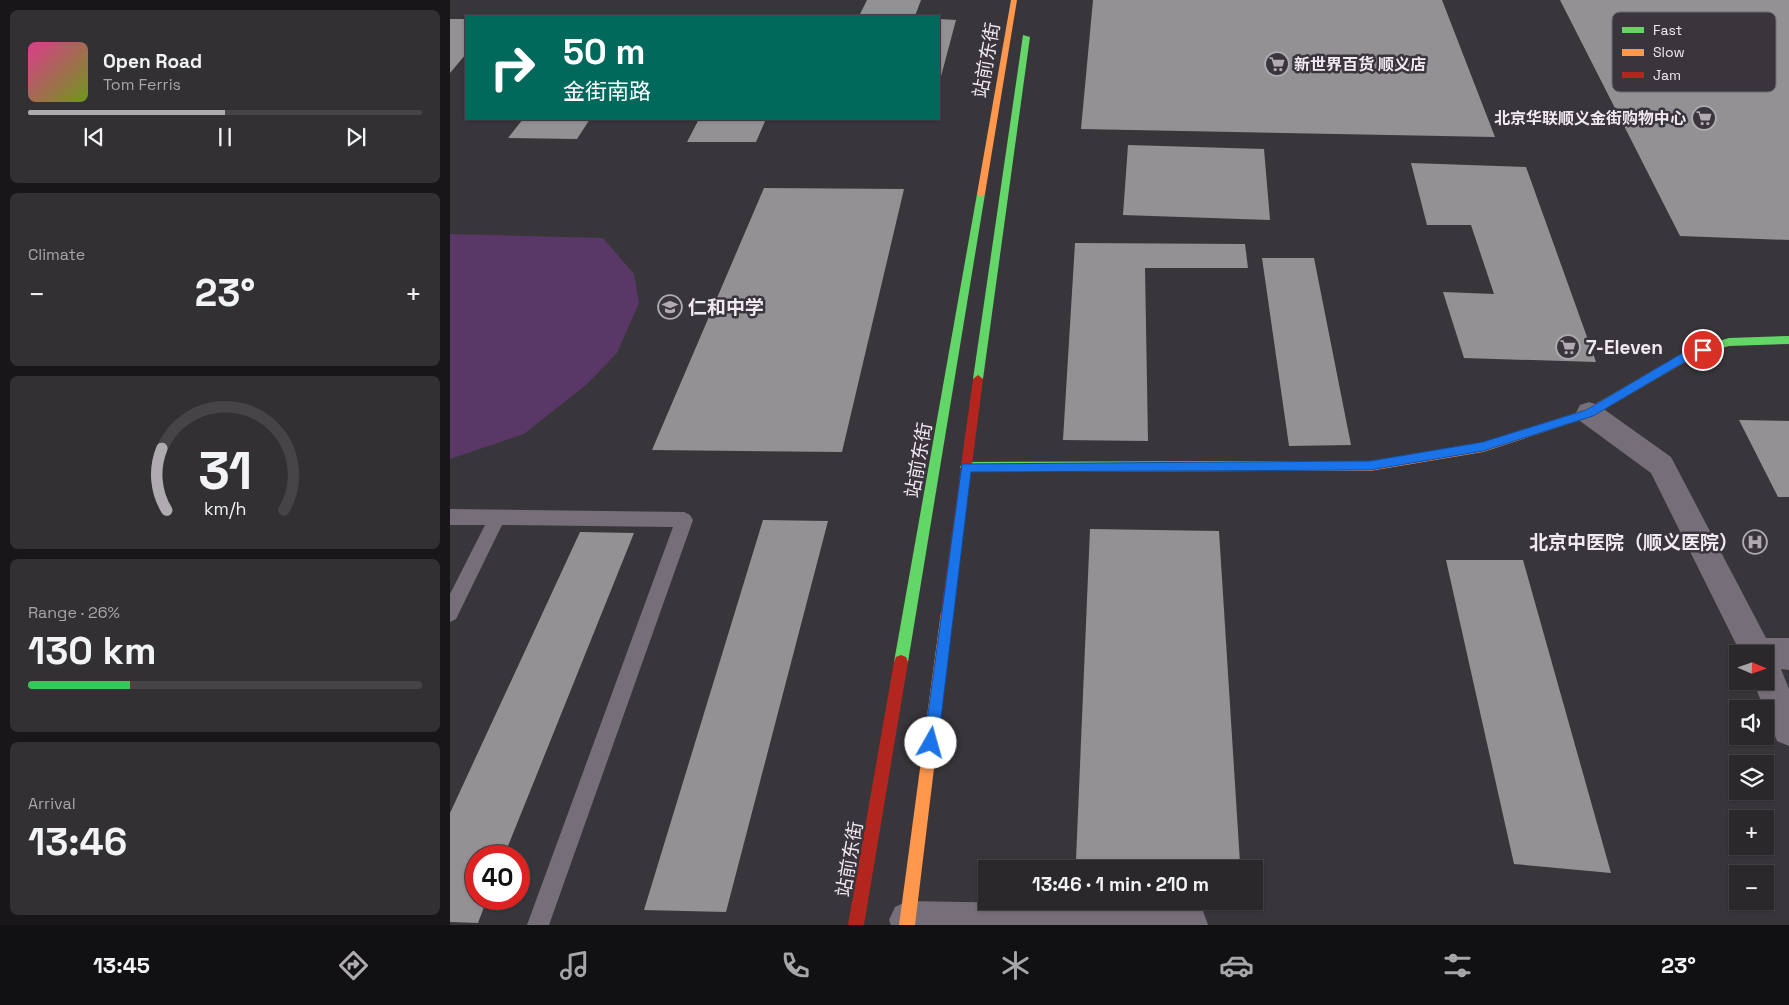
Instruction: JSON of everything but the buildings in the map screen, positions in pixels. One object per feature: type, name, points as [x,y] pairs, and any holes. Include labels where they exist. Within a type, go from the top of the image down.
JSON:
[{"type":"street","name":"站前东街","points":[[856,925],[1014,0]]},
{"type":"street","name":"站前东街","points":[[908,922],[966,467],[1027,29]]},
{"type":"street","points":[[966,467],[1370,466],[1483,447],[1589,413],[1690,354],[1729,342],[1789,340]]},
{"type":"street","points":[[1589,413],[1661,465],[1753,645]]},
{"type":"street","points":[[1774,657],[1789,654]]},
{"type":"street","points":[[1773,690],[1789,729]]},
{"type":"street","points":[[908,922],[1189,925]]},
{"type":"lane","points":[[450,517],[684,520],[538,925]]},
{"type":"lane","points":[[450,613],[497,518]]},
{"type":"shaded area","points":[[450,234],[603,238],[634,274],[639,303],[617,353],[586,385],[524,434],[450,459]]},
{"type":"traffic: fast","points":[[978,379],[1026,37]]},
{"type":"traffic: fast","points":[[901,662],[981,194]]},
{"type":"traffic: fast","points":[[1699,351],[1729,342],[1789,340]]},
{"type":"traffic: fast","points":[[966,467],[1298,466]]},
{"type":"traffic: slow","points":[[981,194],[1014,0]]},
{"type":"traffic: slow","points":[[1298,466],[1370,466],[1483,447],[1589,413],[1690,354],[1699,351]]},
{"type":"traffic: slow","points":[[907,925],[947,612]]},
{"type":"traffic: jam","points":[[947,612],[978,379]]},
{"type":"traffic: jam","points":[[856,925],[901,662]]},
{"type":"place","name":"新世界百货 顺义店","points":[[1277,64]]},
{"type":"place","name":"北京华联顺义金街购物中心","points":[[1704,118]]},
{"type":"place","name":"仁和中学","points":[[670,307]]},
{"type":"place","name":"7-Eleven","points":[[1568,347]]},
{"type":"place","name":"北京中医院（顺义医院）","points":[[1755,542]]},
{"type":"route","points":[[931,743],[966,467],[1370,466],[1483,447],[1589,413],[1690,354],[1703,350]]}]
